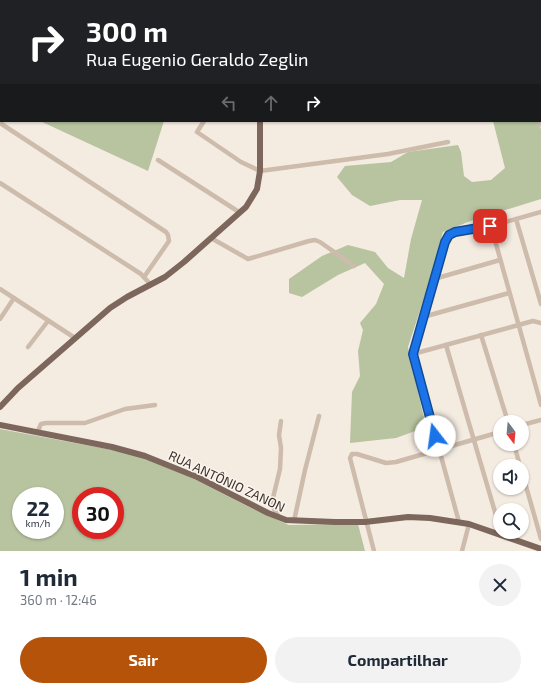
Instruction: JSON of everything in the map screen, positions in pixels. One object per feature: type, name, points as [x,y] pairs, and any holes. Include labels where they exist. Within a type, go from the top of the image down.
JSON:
[{"type":"main road","points":[[0,407],[18,388],[110,308],[127,297],[165,277],[246,207],[257,189],[260,171],[260,122]]},
{"type":"main road","name":"RUA ANTÔNIO ZANON","points":[[0,426],[112,447],[145,456],[196,477],[280,518],[294,521],[365,522],[408,517],[430,518],[469,524],[493,531]]},
{"type":"main road","name":"RUA ANTÔNIO ZANON","points":[[512,539],[531,549],[541,549]]},
{"type":"street","points":[[203,122],[197,132],[241,162],[260,171],[388,154],[448,142]]},
{"type":"street","points":[[0,123],[166,232],[169,241],[144,277]]},
{"type":"street","points":[[158,160],[239,212]]},
{"type":"street","points":[[0,183],[144,277],[151,285]]},
{"type":"street","points":[[459,522],[413,354],[445,242],[449,235],[455,232],[490,226],[541,212]]},
{"type":"street","points":[[516,219],[538,288],[541,304]]},
{"type":"street","points":[[490,226],[541,405]]},
{"type":"street","points":[[211,238],[248,259],[315,240],[354,266]]},
{"type":"street","points":[[434,279],[500,260]]},
{"type":"street","points":[[0,289],[74,338]]},
{"type":"street","points":[[423,317],[509,293]]},
{"type":"street","points":[[0,319],[14,298]]},
{"type":"street","points":[[28,347],[48,321]]},
{"type":"street","points":[[413,354],[533,321],[541,322]]},
{"type":"street","points":[[481,335],[506,415]]},
{"type":"street","points":[[446,345],[493,506]]},
{"type":"street","points":[[36,433],[41,424],[85,423],[125,409],[155,405]]},
{"type":"street","points":[[294,521],[319,416]]},
{"type":"street","points":[[529,423],[541,420]]},
{"type":"street","points":[[280,518],[274,509],[272,502],[280,469],[281,448],[279,435],[281,421]]},
{"type":"street","points":[[374,551],[365,522],[350,458],[352,454],[386,462],[396,462],[493,434]]},
{"type":"street","points":[[529,495],[541,539]]},
{"type":"street","points":[[462,551],[469,524]]},
{"type":"green space","points":[[42,122],[164,122],[148,171]]},
{"type":"green space","points":[[493,122],[538,122],[541,129],[541,199],[473,220],[443,232],[430,280],[408,347],[426,427],[396,438],[350,443],[352,392],[360,376],[358,351],[363,330],[360,323],[376,304],[384,284],[365,263],[338,275],[302,297],[289,293],[289,279],[322,256],[348,245],[375,252],[388,268],[404,278],[411,239],[422,200],[400,200],[370,206],[352,195],[337,177],[345,166],[391,162],[408,152],[458,145],[461,152],[464,176],[472,182],[491,180],[505,168]]},
{"type":"green space","points":[[0,429],[134,454],[194,479],[251,508],[289,525],[358,524],[365,551],[0,551]]},
{"type":"route","points":[[435,436],[413,354],[445,242],[449,235],[455,232],[490,226]]}]
